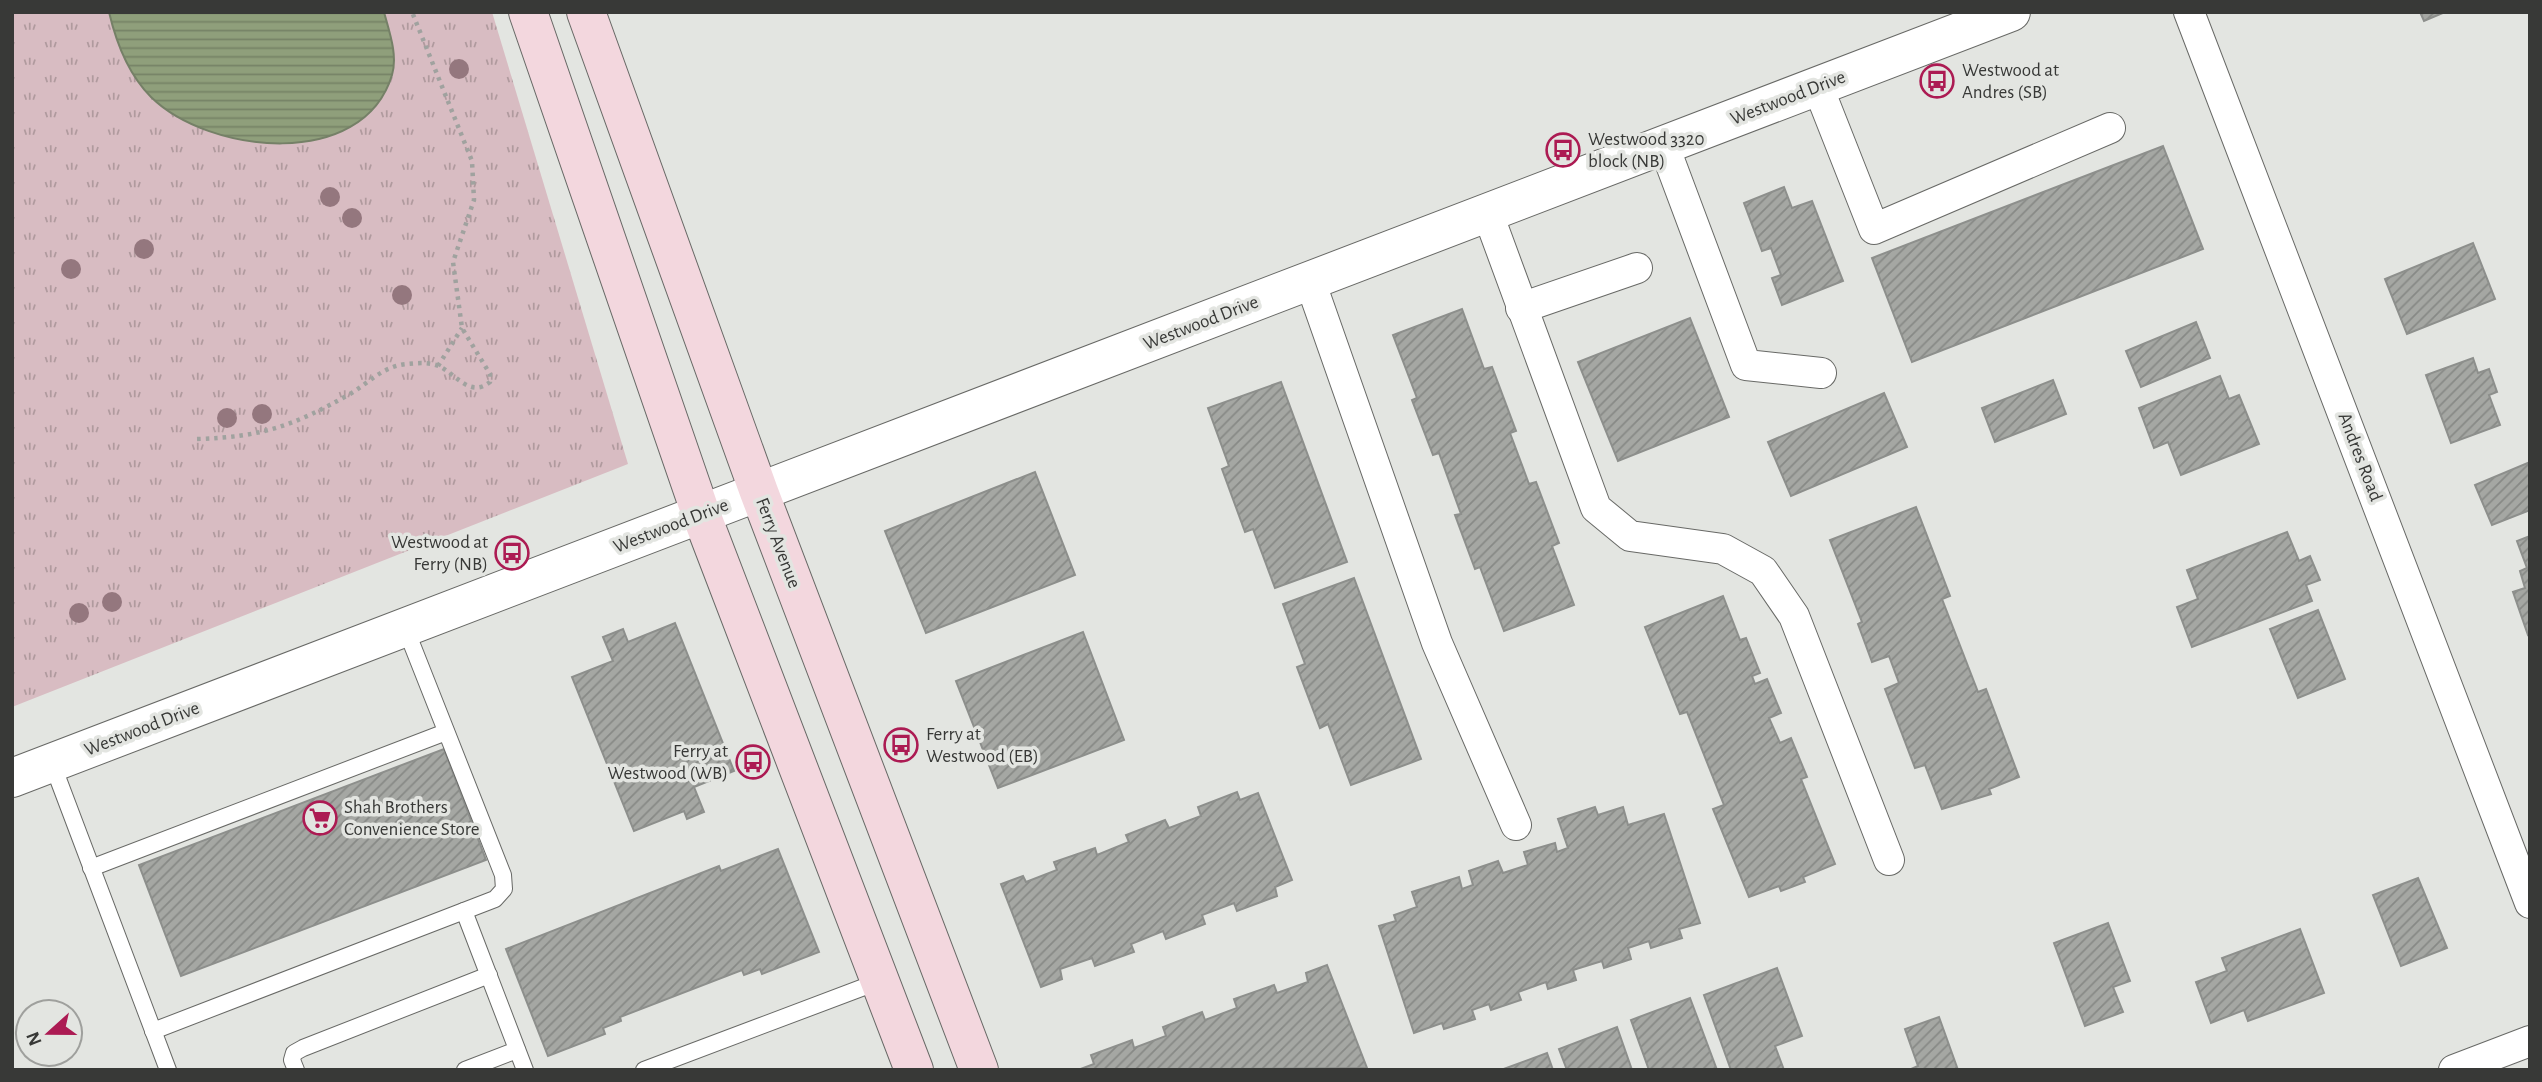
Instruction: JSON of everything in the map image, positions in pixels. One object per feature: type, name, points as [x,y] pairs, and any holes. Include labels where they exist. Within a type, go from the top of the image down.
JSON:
[{"type":"main road","points":[[528,12],[534,36],[701,514],[914,1070]]},
{"type":"main road","name":"Ferry Avenue","points":[[586,12],[759,492],[979,1070]]},
{"type":"street","name":"Westwood Drive","points":[[12,778],[2011,12]]},
{"type":"street","name":"Andres Road","points":[[2189,12],[2530,903]]},
{"type":"street","points":[[1818,87],[1874,229],[2110,128]]},
{"type":"street","points":[[1664,146],[1746,365],[1821,373]]},
{"type":"street","points":[[1488,214],[1596,508],[1630,536],[1723,549],[1763,570],[1794,616],[1889,860]]},
{"type":"street","points":[[1521,308],[1637,268]]},
{"type":"street","points":[[1310,281],[1437,643],[1516,825]]},
{"type":"street","points":[[2454,1070],[2530,1041]]},
{"type":"lane","points":[[153,1031],[495,899],[504,889],[503,875],[405,627]]},
{"type":"lane","points":[[92,868],[446,732]]},
{"type":"lane","points":[[52,763],[168,1070]]},
{"type":"lane","points":[[464,911],[525,1070]]},
{"type":"lane","points":[[296,1070],[294,1053],[303,1048],[489,975]]},
{"type":"lane","points":[[644,1070],[880,981]]},
{"type":"lane","points":[[465,1070],[517,1050]]},
{"type":"path","points":[[197,439],[240,438],[268,432],[353,392],[389,368],[419,363],[438,366],[472,388],[482,388],[490,382],[490,374],[462,328],[453,262],[474,200],[472,161],[453,121],[412,12]]},
{"type":"path","points":[[438,366],[462,328]]},
{"type":"green space","points":[[12,12],[492,12],[628,464],[12,707]]},
{"type":"shaded area","points":[[109,12],[384,12],[394,67],[376,106],[350,127],[318,139],[282,143],[245,140],[209,131],[177,116],[151,97],[136,79],[124,57]]},
{"type":"building","points":[[2420,12],[2445,12],[2424,21]]},
{"type":"building","points":[[2163,146],[2203,249],[1912,362],[1872,258]]},
{"type":"building","points":[[1784,187],[1792,208],[1812,201],[1843,281],[1782,305],[1772,278],[1781,275],[1771,248],[1762,251],[1744,203]]},
{"type":"building","points":[[2473,243],[2495,299],[2407,334],[2385,279]]},
{"type":"building","points":[[1462,309],[1484,369],[1492,367],[1516,431],[1510,433],[1529,484],[1536,482],[1559,543],[1552,546],[1574,605],[1504,631],[1480,567],[1475,569],[1455,515],[1461,514],[1439,453],[1433,455],[1412,400],[1417,398],[1393,335]]},
{"type":"building","points":[[1690,318],[1729,417],[1618,461],[1578,362]]},
{"type":"building","points":[[2196,322],[2210,358],[2141,387],[2126,351]]},
{"type":"building","points":[[2473,358],[2478,373],[2489,369],[2497,392],[2489,395],[2500,425],[2451,443],[2426,375]]},
{"type":"building","points":[[2220,376],[2229,399],[2239,395],[2259,444],[2181,475],[2168,442],[2154,448],[2139,408]]},
{"type":"building","points":[[2053,380],[2066,414],[1995,442],[1982,408]]},
{"type":"building","points":[[1281,382],[1347,562],[1275,588],[1253,529],[1245,532],[1222,469],[1229,466],[1208,408]]},
{"type":"building","points":[[1884,393],[1907,447],[1791,496],[1768,442]]},
{"type":"building","points":[[2530,462],[2530,510],[2492,525],[2475,485]]},
{"type":"building","points":[[1035,472],[1075,575],[926,633],[885,531]]},
{"type":"building","points":[[1916,507],[1950,596],[1942,599],[1978,692],[1986,689],[2019,777],[1989,789],[1991,794],[1942,809],[1925,765],[1915,768],[1885,689],[1899,683],[1889,656],[1872,662],[1858,624],[1862,622],[1830,540]]},
{"type":"building","points":[[2287,532],[2299,561],[2310,556],[2320,580],[2306,585],[2312,601],[2192,647],[2177,607],[2198,599],[2187,570]]},
{"type":"building","points":[[2530,536],[2528,635],[2513,592],[2525,588],[2520,571],[2527,568],[2517,541]]},
{"type":"building","points":[[1354,578],[1421,759],[1351,785],[1328,724],[1320,728],[1297,667],[1305,664],[1283,604]]},
{"type":"building","points":[[1723,596],[1740,640],[1746,638],[1760,673],[1752,676],[1755,684],[1767,679],[1781,713],[1769,718],[1780,743],[1791,738],[1807,777],[1801,779],[1835,864],[1803,877],[1805,882],[1781,891],[1779,886],[1749,897],[1713,809],[1724,805],[1687,712],[1680,714],[1645,627]]},
{"type":"building","points":[[2318,610],[2345,679],[2298,698],[2270,629]]},
{"type":"building","points":[[675,623],[734,771],[694,787],[704,812],[687,819],[684,811],[634,831],[572,677],[613,661],[603,637],[623,629],[628,642]]},
{"type":"building","points":[[1083,632],[1124,740],[998,788],[956,681]]},
{"type":"building","points":[[444,749],[486,860],[181,976],[139,865]]},
{"type":"building","points":[[1237,792],[1240,800],[1258,793],[1292,880],[1275,887],[1277,896],[1237,911],[1234,903],[1202,915],[1205,924],[1166,939],[1163,931],[1131,944],[1134,952],[1095,966],[1092,958],[1060,969],[1062,979],[1041,987],[1001,884],[1023,876],[1026,882],[1057,870],[1054,862],[1095,848],[1097,855],[1129,842],[1126,835],[1165,820],[1169,828],[1201,816],[1198,807]]},
{"type":"building","points":[[1595,807],[1598,815],[1623,807],[1628,825],[1664,814],[1700,923],[1679,929],[1682,938],[1651,948],[1649,941],[1628,948],[1631,959],[1604,968],[1602,961],[1573,970],[1576,980],[1548,989],[1546,982],[1518,992],[1521,1000],[1491,1010],[1489,1004],[1472,1010],[1475,1019],[1444,1029],[1442,1023],[1414,1033],[1379,926],[1396,921],[1394,915],[1417,907],[1412,892],[1459,877],[1462,889],[1473,885],[1469,871],[1498,861],[1503,873],[1528,865],[1524,852],[1555,843],[1557,852],[1568,848],[1558,819]]},
{"type":"building","points":[[778,849],[819,952],[762,974],[760,969],[744,975],[742,970],[620,1017],[621,1021],[603,1028],[605,1034],[548,1056],[506,949],[719,866],[721,871]]},
{"type":"building","points":[[2418,878],[2447,948],[2401,966],[2373,895]]},
{"type":"building","points":[[2108,923],[2130,981],[2113,987],[2123,1012],[2085,1026],[2054,943]]},
{"type":"building","points":[[2300,929],[2324,993],[2248,1021],[2244,1010],[2211,1023],[2196,982],[2227,971],[2222,958]]},
{"type":"building","points":[[1327,965],[1367,1068],[1078,1070],[1094,1064],[1091,1055],[1132,1040],[1134,1048],[1166,1036],[1163,1027],[1202,1012],[1205,1020],[1237,1008],[1234,999],[1274,985],[1277,993],[1308,982],[1306,973]]},
{"type":"building","points":[[1777,968],[1802,1036],[1775,1046],[1784,1070],[1731,1070],[1704,995]]},
{"type":"building","points":[[1690,998],[1717,1070],[1649,1070],[1631,1020]]},
{"type":"building","points":[[1939,1017],[1958,1070],[1909,1070],[1918,1066],[1905,1029]]},
{"type":"building","points":[[1617,1027],[1632,1070],[1567,1070],[1559,1049]]},
{"type":"building","points":[[1547,1053],[1553,1070],[1501,1070]]},
{"type":"place","name":"Westwood at Andres (SB)","points":[[1937,81]]},
{"type":"place","name":"Westwood 3320 block (NB)","points":[[1563,150]]},
{"type":"place","name":"Westwood at Ferry (NB)","points":[[512,553]]},
{"type":"place","name":"Ferry at Westwood (EB)","points":[[901,745]]},
{"type":"place","name":"Ferry at Westwood (WB)","points":[[753,762]]},
{"type":"place","name":"Shah Brothers Convenience Store","points":[[320,818]]}]
